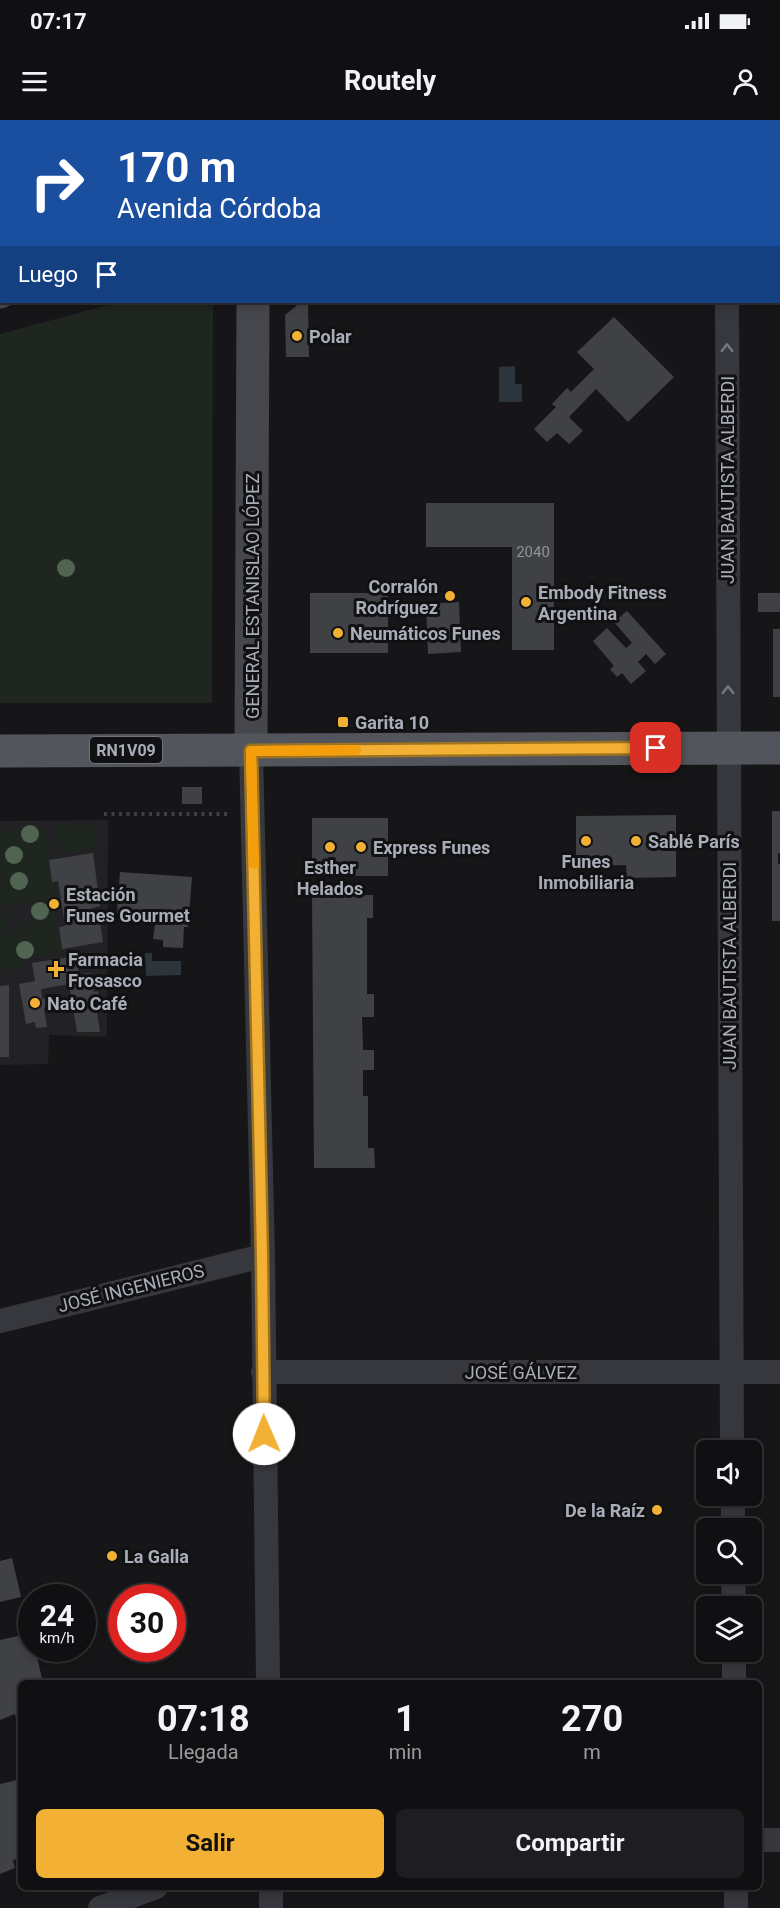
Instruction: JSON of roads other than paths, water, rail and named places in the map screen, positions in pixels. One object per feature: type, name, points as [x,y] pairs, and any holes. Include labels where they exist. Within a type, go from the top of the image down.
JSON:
[{"type":"main road","name":"RN1V09","points":[[0,751],[780,748]]},
{"type":"street","name":"GENERAL ESTANISLAO LÓPEZ","points":[[253,303],[251,751],[268,1680]]},
{"type":"street","name":"JUAN BAUTISTA ALBERDI","points":[[727,303],[732,1440]]},
{"type":"street","name":"JOSÉ INGENIEROS","points":[[0,1321],[262,1256]]},
{"type":"street","name":"JOSÉ GÁLVEZ","points":[[262,1372],[780,1372]]},
{"type":"street","points":[[734,1662],[734,1680]]},
{"type":"street","points":[[762,1840],[780,1840]]},
{"type":"street","points":[[100,1908],[148,1890]]},
{"type":"street","points":[[271,1890],[271,1908]]},
{"type":"street","points":[[735,1890],[736,1908]]},
{"type":"place","name":"Polar","points":[[297,336]]},
{"type":"place","name":"Corralón Rodríguez","points":[[450,596]]},
{"type":"place","name":"Embody Fitness Argentina","points":[[526,602]]},
{"type":"place","name":"Neumáticos Funes","points":[[338,633]]},
{"type":"place","name":"Garita 10","points":[[343,722]]},
{"type":"place","name":"Funes Inmobiliaria","points":[[586,841]]},
{"type":"place","name":"Sablé París","points":[[636,841]]},
{"type":"place","name":"Esther Helados","points":[[330,847]]},
{"type":"place","name":"Express Funes","points":[[361,847]]},
{"type":"place","name":"Estación Funes Gourmet","points":[[54,904]]},
{"type":"place","name":"Farmacia Frosasco","points":[[56,969]]},
{"type":"place","name":"Nato Café","points":[[35,1003]]},
{"type":"place","name":"De la Raíz","points":[[657,1510]]},
{"type":"place","name":"La Galla","points":[[112,1556]]}]
